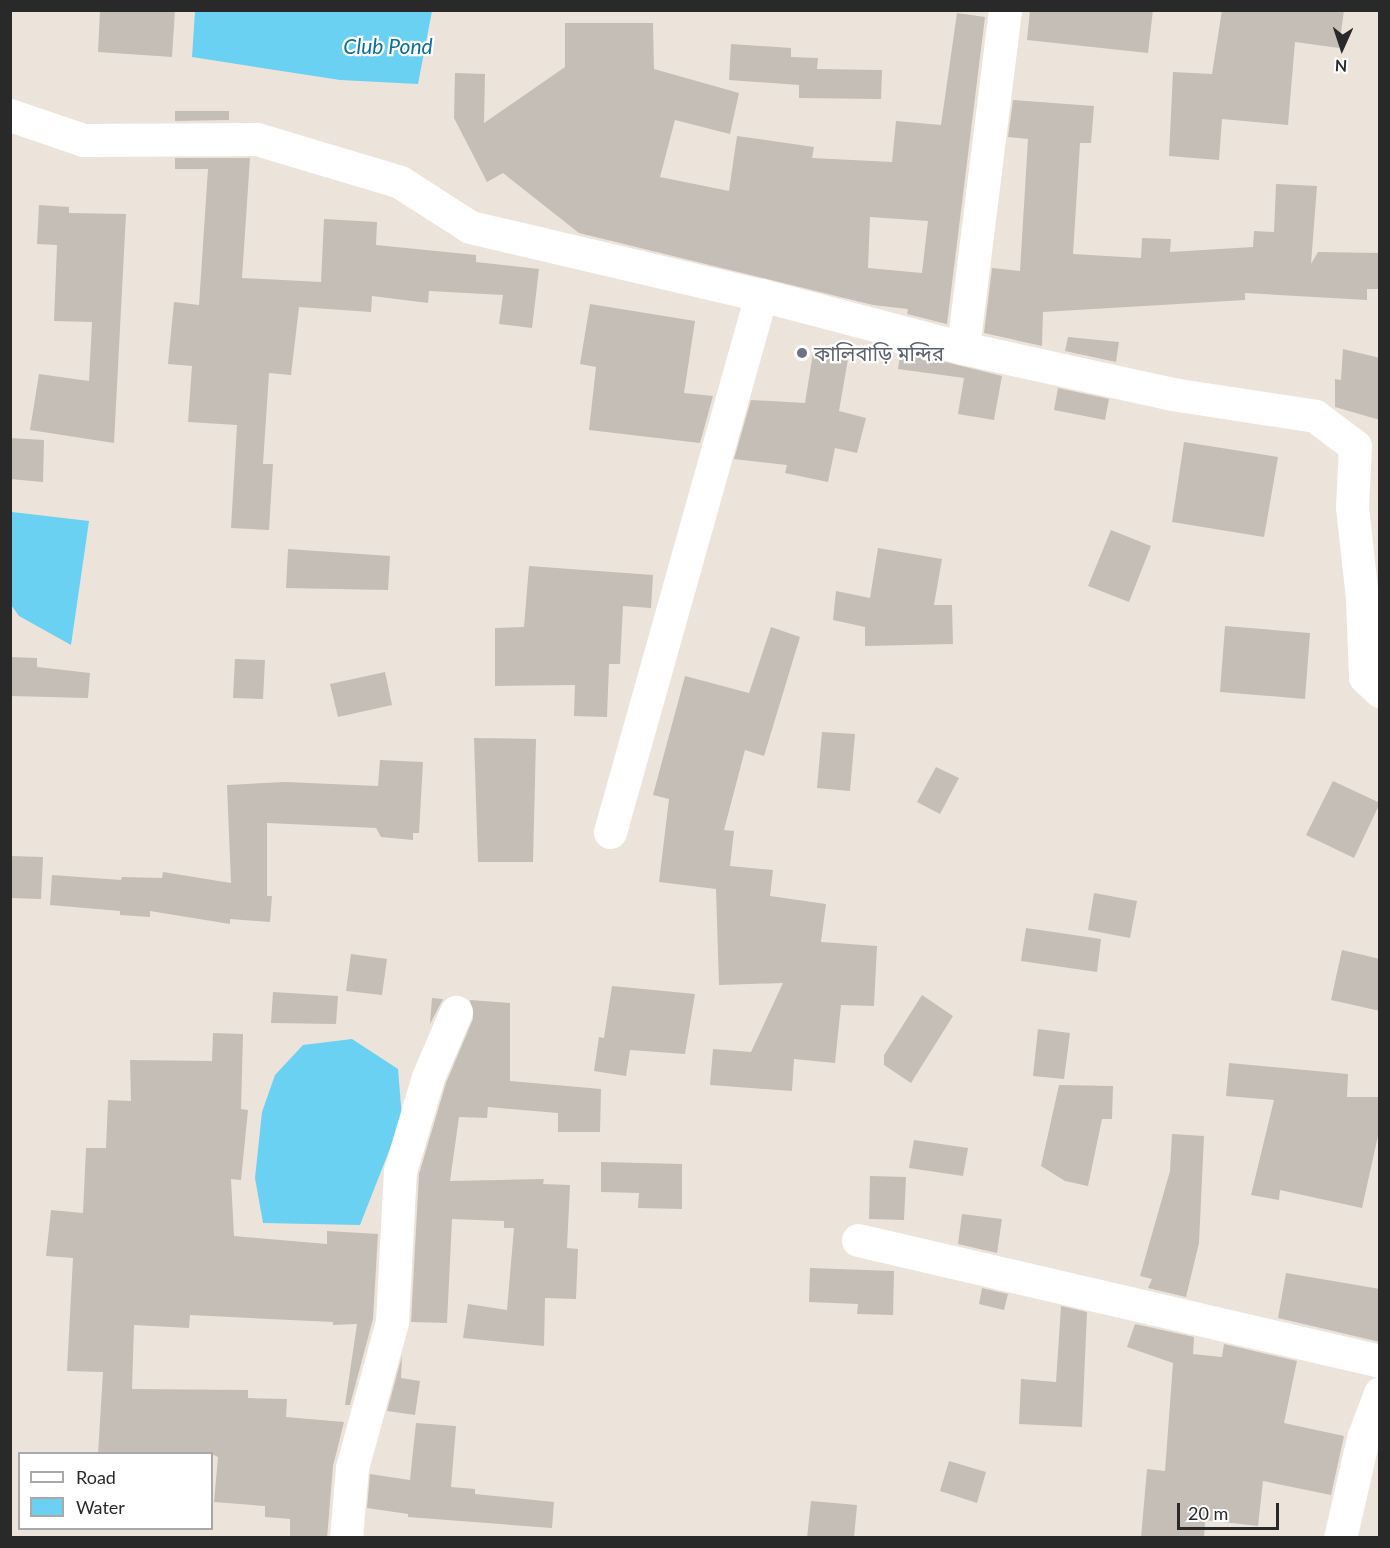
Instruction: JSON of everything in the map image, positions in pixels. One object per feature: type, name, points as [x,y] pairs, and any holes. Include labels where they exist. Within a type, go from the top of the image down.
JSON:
[{"type":"street","points":[[963,348],[1005,10]]},
{"type":"street","points":[[10,115],[83,140],[257,139],[400,182],[470,227],[761,294],[963,348],[1172,394],[1316,416],[1355,446],[1352,507],[1362,598],[1365,677],[1380,691]]},
{"type":"street","points":[[609,832],[761,294]]},
{"type":"street","points":[[345,1538],[352,1468],[392,1322],[400,1170],[429,1077],[456,1012]]},
{"type":"street","points":[[858,1240],[1380,1361]]},
{"type":"street","points":[[1340,1538],[1363,1438],[1380,1393]]},
{"type":"water","name":"Club Pond","points":[[195,10],[432,11],[418,84],[340,80],[192,57]]},
{"type":"water","points":[[12,512],[89,521],[71,645],[19,616],[11,605]]},
{"type":"water","points":[[352,1039],[398,1069],[402,1118],[360,1225],[263,1223],[255,1178],[262,1112],[275,1075],[303,1045]]},
{"type":"building","points":[[100,10],[175,10],[172,57],[98,52]]},
{"type":"building","points":[[1030,10],[1153,10],[1148,53],[1027,40]]},
{"type":"building","points":[[1222,10],[1344,10],[1339,48],[1295,42],[1288,125],[1222,119],[1219,160],[1169,156],[1173,72],[1212,74]]},
{"type":"building","points":[[957,13],[985,17],[947,324],[907,314],[908,309],[873,305],[579,233],[503,173],[487,182],[454,118],[455,73],[485,74],[484,123],[565,67],[565,23],[653,23],[654,69],[739,93],[730,134],[675,120],[660,177],[729,191],[737,136],[814,147],[812,158],[892,162],[896,121],[941,125]],"holes":[[[870,217],[928,221],[922,273],[868,268]]]},
{"type":"building","points":[[731,44],[791,48],[791,57],[818,58],[817,69],[882,70],[881,99],[799,98],[799,85],[729,80]]},
{"type":"building","points":[[1013,100],[1094,106],[1091,143],[1080,143],[1073,254],[1141,258],[1142,238],[1171,239],[1170,252],[1253,247],[1254,231],[1274,232],[1276,184],[1317,186],[1311,264],[1318,252],[1380,253],[1380,289],[1367,289],[1367,300],[1245,293],[1245,300],[1043,312],[1042,346],[984,333],[992,268],[1020,271],[1028,139],[1008,137]]},
{"type":"building","points":[[175,111],[229,111],[229,120],[175,121]]},
{"type":"building","points":[[175,158],[250,158],[242,278],[321,282],[324,219],[377,222],[376,245],[476,255],[476,262],[539,269],[532,328],[499,324],[503,295],[429,291],[428,303],[372,296],[371,312],[299,307],[291,375],[269,373],[263,464],[273,464],[269,530],[231,528],[237,425],[188,422],[192,366],[168,364],[174,302],[199,305],[208,169],[175,169]]},
{"type":"building","points":[[39,205],[69,207],[69,213],[126,214],[114,443],[30,430],[39,374],[89,381],[92,322],[54,321],[57,245],[37,244]]},
{"type":"building","points":[[590,304],[695,321],[684,393],[713,396],[700,443],[589,430],[596,367],[580,364]]},
{"type":"building","points":[[1068,337],[1119,342],[1116,362],[1065,351]]},
{"type":"building","points":[[1343,349],[1380,358],[1380,420],[1335,407],[1335,379],[1341,380]]},
{"type":"building","points":[[901,351],[1002,376],[994,420],[958,414],[964,378],[898,369]]},
{"type":"building","points":[[813,353],[848,359],[839,411],[866,418],[857,453],[835,448],[828,482],[785,473],[787,465],[734,459],[751,400],[805,403]]},
{"type":"building","points":[[1058,388],[1109,399],[1105,420],[1054,410]]},
{"type":"building","points":[[10,438],[44,440],[43,482],[10,479]]},
{"type":"building","points":[[1184,442],[1278,457],[1264,537],[1172,522]]},
{"type":"building","points":[[1111,530],[1151,546],[1129,602],[1088,586]]},
{"type":"building","points":[[878,548],[942,559],[934,605],[952,605],[953,644],[865,646],[865,627],[833,620],[836,591],[870,598]]},
{"type":"building","points":[[288,549],[390,556],[388,590],[286,588]]},
{"type":"building","points":[[529,566],[653,575],[651,608],[623,606],[620,664],[609,664],[607,717],[574,716],[575,685],[495,686],[495,628],[524,627]]},
{"type":"building","points":[[1225,626],[1310,633],[1305,699],[1220,692]]},
{"type":"building","points":[[771,627],[800,637],[764,756],[745,750],[724,830],[734,831],[730,866],[773,870],[770,896],[826,904],[821,942],[877,946],[874,1006],[841,1005],[835,1063],[794,1059],[792,1091],[710,1085],[713,1049],[751,1052],[783,983],[719,985],[716,889],[659,882],[669,799],[653,795],[685,676],[749,693]]},
{"type":"building","points":[[10,657],[37,658],[37,667],[90,673],[88,698],[10,696]]},
{"type":"building","points":[[235,659],[265,660],[263,699],[233,698]]},
{"type":"building","points":[[385,672],[392,705],[338,717],[330,684]]},
{"type":"building","points":[[822,732],[855,734],[850,791],[817,788]]},
{"type":"building","points":[[474,738],[536,739],[533,862],[478,862]]},
{"type":"building","points":[[380,760],[423,762],[419,833],[413,833],[413,840],[381,837],[376,828],[267,823],[267,896],[272,896],[270,922],[230,919],[230,924],[150,911],[150,917],[120,915],[120,911],[50,905],[52,875],[121,880],[122,877],[162,878],[163,872],[231,883],[227,785],[285,782],[378,786]]},
{"type":"building","points":[[936,767],[959,778],[940,814],[917,802]]},
{"type":"building","points":[[1333,781],[1380,803],[1354,858],[1306,835]]},
{"type":"building","points":[[10,856],[43,857],[41,899],[10,898]]},
{"type":"building","points":[[1094,893],[1137,901],[1130,938],[1088,930]]},
{"type":"building","points":[[1026,928],[1101,939],[1097,972],[1021,961]]},
{"type":"building","points":[[1342,950],[1380,959],[1380,1011],[1331,1000]]},
{"type":"building","points":[[351,954],[387,959],[382,995],[346,991]]},
{"type":"building","points":[[612,986],[695,994],[685,1054],[630,1050],[626,1076],[594,1071],[599,1037],[604,1038]]},
{"type":"building","points":[[273,992],[338,996],[336,1024],[271,1023]]},
{"type":"building","points":[[922,995],[953,1016],[911,1083],[884,1065],[884,1055]]},
{"type":"building","points":[[432,998],[443,999],[430,1024]]},
{"type":"building","points":[[470,1000],[510,1003],[510,1081],[601,1089],[600,1132],[558,1132],[558,1113],[488,1107],[487,1118],[459,1117],[450,1181],[544,1179],[543,1184],[570,1185],[567,1248],[578,1249],[576,1299],[545,1298],[544,1346],[463,1338],[468,1304],[507,1310],[514,1228],[504,1228],[504,1221],[452,1219],[447,1323],[411,1322],[419,1174],[446,1083],[473,1019]]},
{"type":"building","points":[[1038,1029],[1070,1033],[1064,1079],[1033,1076]]},
{"type":"building","points":[[213,1033],[243,1034],[241,1109],[248,1110],[241,1180],[231,1179],[234,1236],[327,1244],[327,1231],[378,1234],[373,1319],[350,1405],[345,1405],[357,1324],[333,1325],[333,1322],[190,1315],[189,1328],[134,1325],[132,1389],[248,1390],[248,1398],[287,1399],[286,1417],[344,1422],[333,1466],[327,1538],[290,1538],[290,1519],[265,1517],[265,1506],[214,1502],[218,1457],[213,1452],[98,1452],[103,1372],[67,1371],[73,1258],[46,1256],[51,1210],[83,1213],[86,1148],[106,1148],[108,1100],[131,1101],[130,1060],[212,1061]]},
{"type":"building","points":[[1229,1063],[1348,1074],[1347,1097],[1380,1097],[1380,1127],[1362,1208],[1280,1190],[1279,1200],[1251,1195],[1274,1100],[1226,1096]]},
{"type":"building","points":[[1059,1085],[1113,1086],[1112,1119],[1102,1119],[1088,1186],[1065,1181],[1041,1166]]},
{"type":"building","points":[[1172,1134],[1204,1136],[1199,1243],[1186,1297],[1148,1288],[1152,1279],[1140,1276],[1170,1171]]},
{"type":"building","points":[[914,1140],[968,1148],[963,1176],[909,1168]]},
{"type":"building","points":[[601,1162],[682,1164],[682,1209],[638,1208],[639,1193],[601,1192]]},
{"type":"building","points":[[870,1176],[906,1177],[904,1220],[869,1219]]},
{"type":"building","points":[[962,1214],[1002,1219],[997,1253],[958,1244]]},
{"type":"building","points":[[810,1268],[894,1271],[893,1315],[857,1314],[858,1304],[809,1302]]},
{"type":"building","points":[[1286,1273],[1380,1289],[1380,1342],[1278,1318]]},
{"type":"building","points":[[982,1288],[1008,1294],[1004,1310],[979,1304]]},
{"type":"building","points":[[1061,1306],[1087,1312],[1082,1427],[1019,1424],[1021,1379],[1056,1382]]},
{"type":"building","points":[[1135,1324],[1194,1337],[1193,1354],[1222,1357],[1224,1344],[1297,1361],[1284,1423],[1344,1436],[1331,1495],[1263,1481],[1258,1526],[1205,1520],[1204,1538],[1141,1538],[1147,1469],[1165,1471],[1173,1363],[1127,1347]]},
{"type":"building","points":[[402,1356],[401,1378],[420,1381],[415,1415],[387,1411]]},
{"type":"building","points":[[416,1423],[456,1426],[451,1487],[475,1489],[475,1494],[554,1502],[552,1528],[408,1517],[408,1514],[367,1508],[370,1474],[410,1480]]},
{"type":"building","points":[[949,1461],[986,1472],[977,1503],[940,1491]]},
{"type":"building","points":[[811,1501],[857,1505],[854,1538],[807,1538]]},
{"type":"place","name":"কালিবাড়ি মন্দির","points":[[802,353]]}]
